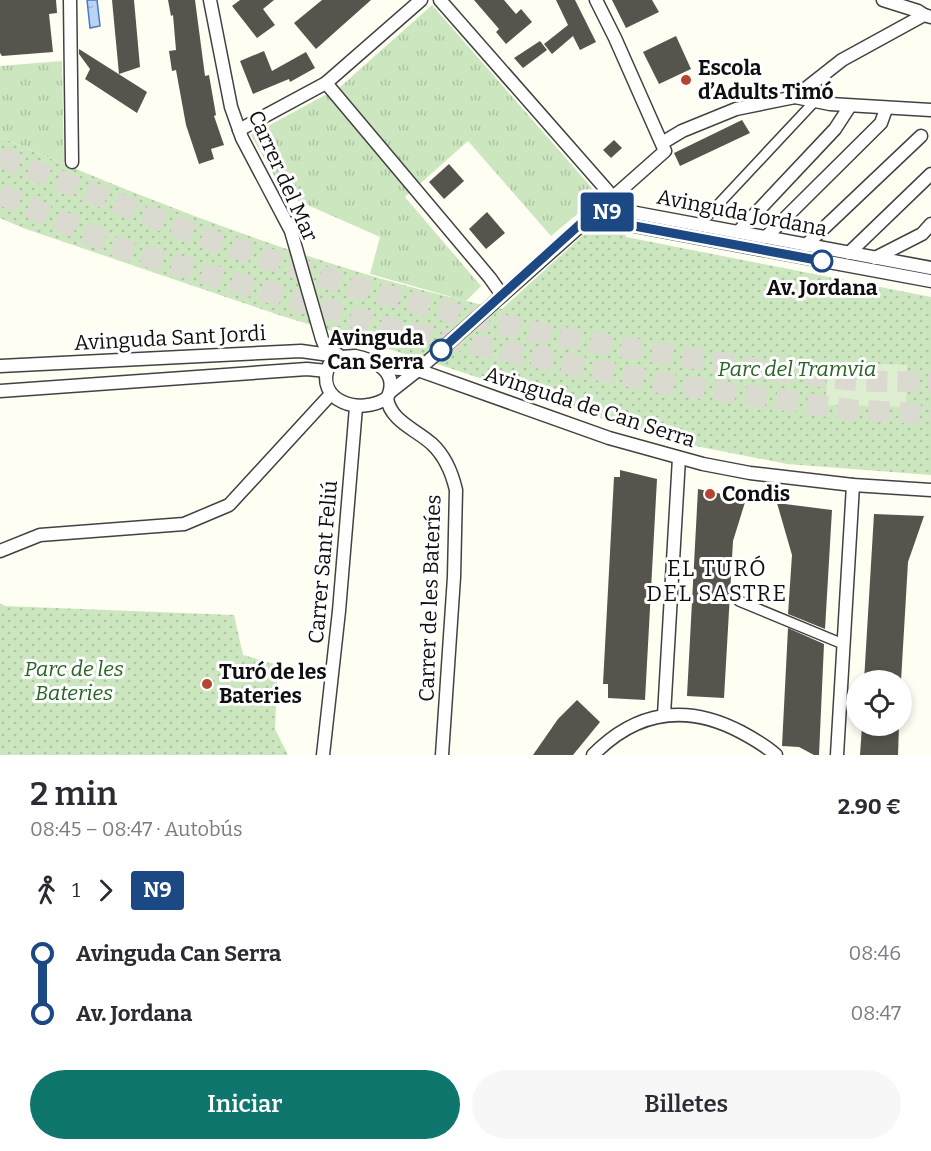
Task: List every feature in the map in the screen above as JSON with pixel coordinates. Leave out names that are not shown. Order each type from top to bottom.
[{"type":"street","points":[[70,0],[72,162]]},
{"type":"street","name":"Carrer del Mar","points":[[210,0],[231,108],[239,130],[291,231],[324,344],[341,357]]},
{"type":"street","points":[[239,130],[326,82],[421,0]]},
{"type":"street","points":[[440,0],[612,196]]},
{"type":"street","points":[[389,395],[391,380],[384,368],[364,358],[341,357],[333,361],[327,371],[331,394],[356,407],[373,406],[389,395],[418,370],[599,207],[665,151],[596,0]]},
{"type":"street","points":[[883,0],[928,16]]},
{"type":"street","points":[[795,97],[842,60],[928,16]]},
{"type":"street","points":[[326,82],[483,269],[502,296]]},
{"type":"street","points":[[662,143],[681,130],[736,109],[795,97],[850,106],[931,110]]},
{"type":"street","points":[[699,225],[815,101]]},
{"type":"street","points":[[738,232],[835,129],[850,106]]},
{"type":"street","points":[[766,237],[881,123],[886,109]]},
{"type":"street","points":[[806,245],[921,136]]},
{"type":"street","points":[[849,253],[931,174]]},
{"type":"street","name":"Avinguda Jordana","points":[[599,207],[617,207],[631,212],[931,268]]},
{"type":"street","name":"Avinguda Jordana","points":[[599,207],[629,225],[931,281]]},
{"type":"street","points":[[875,258],[922,234],[931,224]]},
{"type":"street","name":"Avinguda Sant Jordi","points":[[0,366],[301,351],[341,357]]},
{"type":"street","name":"Avinguda de Can Serra","points":[[384,368],[418,370],[591,432],[679,458],[750,473],[853,485],[931,490]]},
{"type":"street","points":[[0,391],[307,369],[327,371]]},
{"type":"street","points":[[0,551],[40,535],[184,524],[229,505],[331,394]]},
{"type":"street","name":"Carrer de les Bateríes","points":[[389,395],[391,412],[439,452],[453,477],[456,490],[454,577],[442,755]]},
{"type":"street","name":"Carrer Sant Feliú","points":[[323,755],[339,611],[356,407]]},
{"type":"street","points":[[664,715],[679,458]]},
{"type":"street","points":[[837,755],[853,485]]},
{"type":"street","points":[[739,601],[843,644]]},
{"type":"street","points":[[593,755],[616,734],[642,721],[664,715],[713,720],[766,745],[776,755]]},
{"type":"green space","points":[[432,5],[599,196],[551,236],[468,141],[405,197],[481,286],[466,301],[370,274],[380,237],[285,195],[251,135],[340,87]]},
{"type":"green space","points":[[62,61],[64,164],[0,137],[0,66]]},
{"type":"green space","name":"Parc del Tramvia","points":[[0,137],[122,188],[309,257],[437,294],[502,309],[583,235],[597,226],[611,223],[622,225],[626,237],[931,297],[931,475],[787,464],[670,441],[434,363],[279,315],[23,228],[0,218]]},
{"type":"green space","points":[[829,362],[907,365],[906,407],[825,405]]},
{"type":"green space","name":"Parc de les Bateries","points":[[0,603],[5,606],[234,615],[243,655],[278,665],[275,729],[288,755],[0,755]]},
{"type":"water","points":[[87,0],[97,0],[100,26],[90,28]]},
{"type":"building","points":[[0,0],[56,0],[57,13],[49,14],[53,52],[2,56],[0,53]]},
{"type":"building","points":[[112,0],[134,0],[140,67],[119,74]]},
{"type":"building","points":[[168,0],[195,0],[205,76],[209,75],[216,115],[214,116],[224,145],[211,149],[214,159],[199,164],[186,125],[176,70],[172,71],[169,51],[176,50],[173,15],[171,16]]},
{"type":"building","points":[[240,0],[274,0],[263,9],[275,25],[257,38],[232,6]]},
{"type":"building","points":[[322,0],[371,0],[316,49],[294,23]]},
{"type":"building","points":[[474,0],[504,0],[516,14],[521,9],[532,22],[506,44],[496,32],[499,29]]},
{"type":"building","points":[[556,0],[575,0],[596,42],[580,50],[573,36],[552,54],[544,44],[568,25]]},
{"type":"building","points":[[612,0],[652,0],[659,12],[626,28]]},
{"type":"building","points":[[676,36],[691,69],[659,84],[643,52]]},
{"type":"building","points":[[540,41],[547,50],[523,68],[514,58]]},
{"type":"building","points":[[79,49],[147,92],[137,113],[85,79],[90,69],[79,54]]},
{"type":"building","points":[[264,51],[272,71],[306,52],[315,68],[290,82],[289,79],[253,94],[240,61]]},
{"type":"building","points":[[742,120],[750,133],[680,166],[674,153]]},
{"type":"building","points":[[614,140],[622,148],[611,158],[603,150]]},
{"type":"building","points":[[449,164],[464,181],[444,199],[429,182]]},
{"type":"building","points":[[487,212],[505,233],[486,249],[469,229]]},
{"type":"building","points":[[620,470],[657,479],[645,700],[608,698],[608,684],[603,684],[614,477],[620,477]]},
{"type":"building","points":[[698,489],[746,499],[733,541],[724,698],[687,696]]},
{"type":"building","points":[[777,503],[832,510],[825,629],[788,614],[792,555]]},
{"type":"building","points":[[874,514],[924,516],[908,562],[902,670],[865,670]]},
{"type":"building","points":[[788,628],[824,644],[819,755],[814,755],[799,747],[782,746]]},
{"type":"building","points":[[577,700],[600,722],[573,755],[533,755],[558,719]]},
{"type":"building","points":[[861,736],[899,736],[898,755],[860,755]]},
{"type":"tunnel","points":[[0,157],[208,239],[355,287],[476,319],[554,336],[766,370],[857,381],[931,382]]},
{"type":"tunnel","points":[[0,194],[126,250],[386,327],[662,383],[853,410],[931,414]]},
{"type":"bus line","name":"N9","points":[[441,350],[599,207],[629,225],[822,261]]},
{"type":"place","name":"Escola d’Adults Timó","points":[[686,80]]},
{"type":"place","name":"Av. Jordana","points":[[822,261]]},
{"type":"place","name":"Avinguda Can Serra","points":[[441,350]]},
{"type":"place","name":"Condis","points":[[710,494]]},
{"type":"place","name":"Turó de les Bateries","points":[[207,684]]},
{"type":"district","name":"EL TURÓ DEL SASTRE","points":[[717,580]]}]
